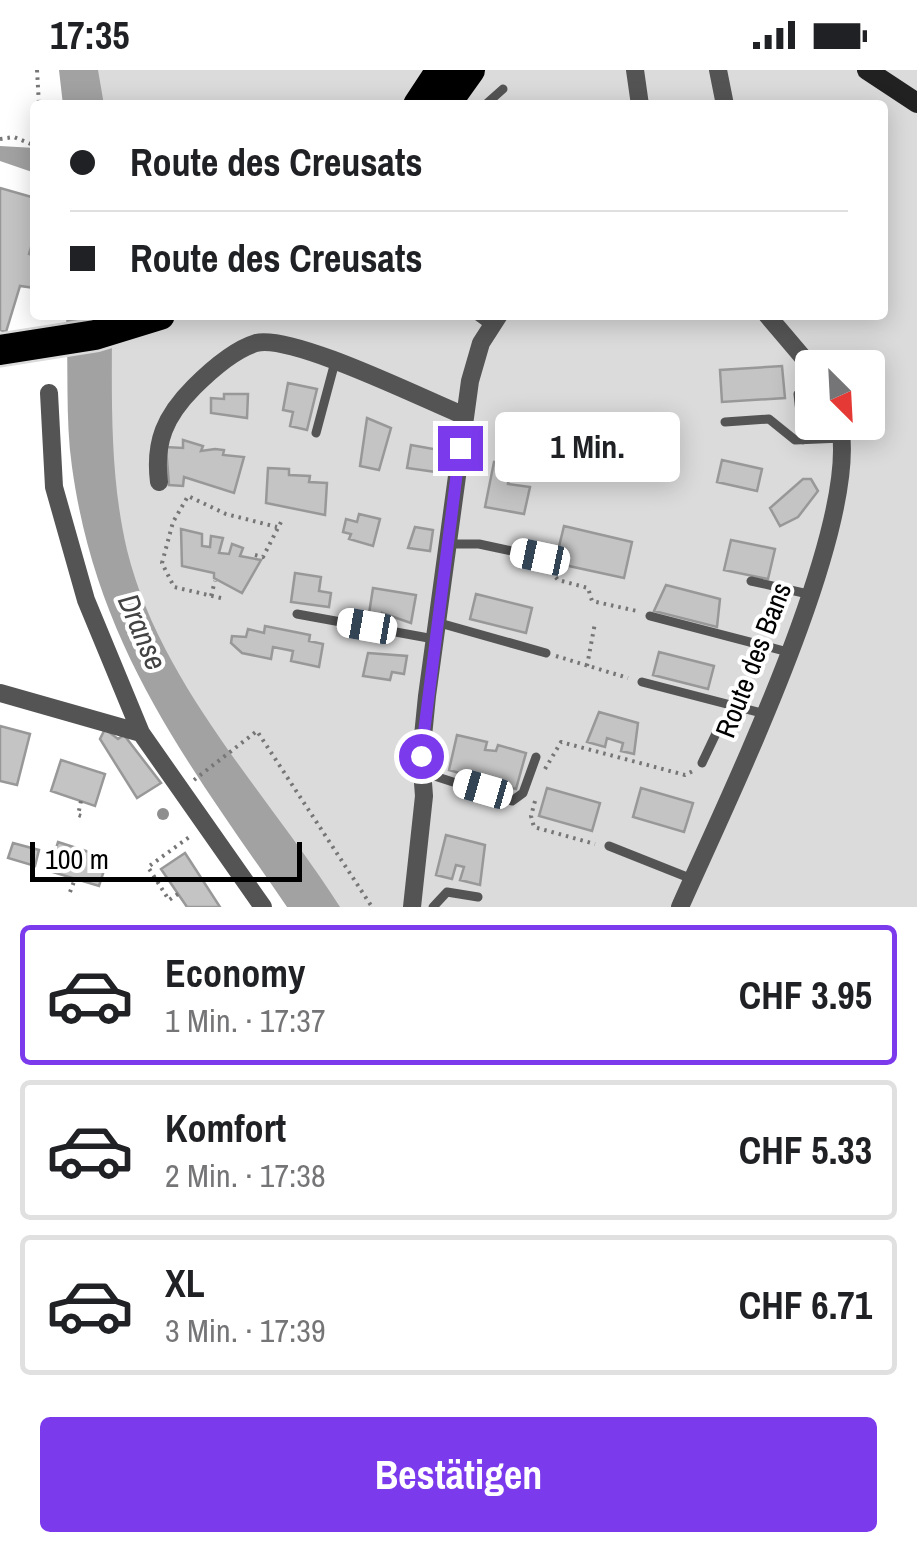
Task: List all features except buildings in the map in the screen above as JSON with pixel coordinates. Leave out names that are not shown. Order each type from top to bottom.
[{"type":"highway","points":[[421,100],[441,70]]},
{"type":"highway","points":[[449,100],[470,70]]},
{"type":"highway","points":[[0,350],[62,342],[145,320]]},
{"type":"main road","points":[[867,70],[917,103]]},
{"type":"street","points":[[635,70],[639,100]]},
{"type":"street","points":[[718,70],[724,100]]},
{"type":"street","points":[[412,907],[446,544],[473,367],[489,320]]},
{"type":"street","points":[[771,320],[797,350]]},
{"type":"street","points":[[159,482],[159,435],[188,392],[228,357],[267,342],[335,362],[465,416]]},
{"type":"street","points":[[48,393],[54,488],[86,600],[141,733],[263,907]]},
{"type":"street","name":"Route des Bans","points":[[680,907],[765,714],[808,594],[838,497],[841,440]]},
{"type":"street","points":[[0,693],[141,733]]},
{"type":"lane","points":[[491,100],[503,89]]},
{"type":"lane","points":[[316,433],[335,362]]},
{"type":"lane","points":[[725,422],[774,420],[787,437],[795,438]]},
{"type":"lane","points":[[446,544],[479,544],[540,557]]},
{"type":"lane","points":[[751,581],[808,594]]},
{"type":"lane","points":[[296,614],[435,631],[546,653]]},
{"type":"lane","points":[[650,616],[788,652]]},
{"type":"lane","points":[[642,682],[765,714]]},
{"type":"lane","points":[[702,764],[721,724]]},
{"type":"lane","points":[[422,772],[512,800],[523,793],[536,758]]},
{"type":"lane","points":[[609,846],[692,879]]},
{"type":"lane","points":[[432,907],[447,892],[478,897]]},
{"type":"path","points":[[38,70],[39,100]]},
{"type":"path","points":[[0,139],[14,138],[30,144]]},
{"type":"path","points":[[221,598],[174,586],[162,563],[174,522],[188,496],[226,514],[277,527]]},
{"type":"path","points":[[255,554],[264,557],[282,520]]},
{"type":"path","points":[[540,557],[554,578],[588,588],[592,601],[650,616]]},
{"type":"path","points":[[210,596],[215,582]]},
{"type":"path","points":[[587,666],[595,623]]},
{"type":"path","points":[[546,653],[642,682]]},
{"type":"path","points":[[195,780],[257,731],[372,907]]},
{"type":"path","points":[[541,782],[561,742],[686,775],[702,764]]},
{"type":"path","points":[[537,795],[530,816],[534,826],[609,846]]},
{"type":"path","points":[[81,801],[78,815],[84,817]]},
{"type":"path","points":[[178,894],[169,900],[148,866],[208,824]]},
{"type":"path","points":[[70,892],[75,879]]},
{"type":"shaded area","points":[[80,70],[917,70],[917,907],[313,907],[137,623],[82,320],[888,320],[888,100],[80,100]]},
{"type":"water","points":[[59,70],[98,70],[103,100],[62,100]]},
{"type":"water","points":[[0,146],[30,148],[30,171],[0,161]]},
{"type":"water","name":"Dranse","points":[[66,320],[112,320],[117,492],[127,550],[143,599],[164,646],[218,736],[340,907],[287,907],[215,803],[152,700],[102,591],[84,532],[69,430]]},
{"type":"route","points":[[421,756],[460,448]]}]
